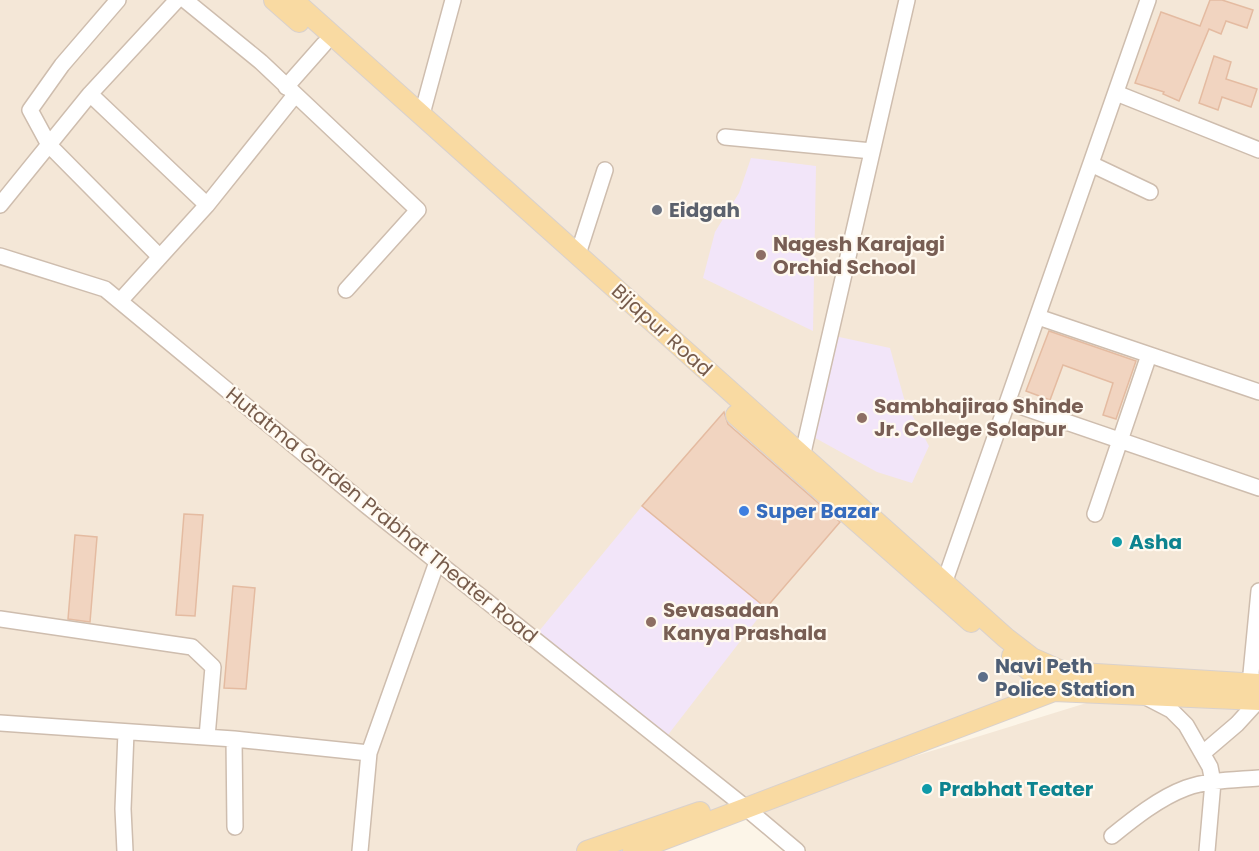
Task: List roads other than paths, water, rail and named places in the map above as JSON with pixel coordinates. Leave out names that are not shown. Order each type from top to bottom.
[{"type":"main road","points":[[274,0],[798,462]]},
{"type":"main road","name":"Bijapur Road","points":[[292,0],[578,254],[798,462],[942,588],[1032,658],[1064,672],[1256,689]]},
{"type":"main road","points":[[942,588],[1048,686],[1139,694],[1256,689]]},
{"type":"main road","points":[[633,851],[741,804],[1048,686],[1064,672]]},
{"type":"main road","points":[[587,851],[741,804]]},
{"type":"street","points":[[118,0],[62,65],[30,110],[49,145],[160,256]]},
{"type":"street","points":[[0,205],[90,94],[177,0]]},
{"type":"street","points":[[185,0],[291,91],[418,210],[346,290]]},
{"type":"street","points":[[422,114],[453,0]]},
{"type":"street","points":[[798,462],[907,0]]},
{"type":"street","points":[[942,588],[1148,0]]},
{"type":"street","points":[[120,301],[207,205],[324,44]]},
{"type":"street","points":[[1116,93],[1259,149]]},
{"type":"street","points":[[90,94],[207,205]]},
{"type":"street","points":[[725,137],[872,151]]},
{"type":"street","points":[[1091,164],[1150,192]]},
{"type":"street","points":[[578,254],[604,170]]},
{"type":"street","name":"Hutatma Garden Prabhat Theater Road","points":[[0,256],[105,289],[437,562],[797,851]]},
{"type":"street","points":[[1038,317],[1259,392]]},
{"type":"street","points":[[1095,514],[1149,355]]},
{"type":"street","points":[[1008,402],[1259,488]]},
{"type":"street","points":[[360,851],[369,753],[437,562]]},
{"type":"street","points":[[1203,753],[1238,724],[1256,689],[1259,591]]},
{"type":"street","points":[[0,619],[192,647],[213,667],[207,737]]},
{"type":"street","points":[[1139,694],[1172,710],[1186,725],[1210,766],[1213,782],[1207,851]]},
{"type":"street","points":[[0,723],[234,739],[369,753]]},
{"type":"street","points":[[125,851],[123,809],[126,732]]},
{"type":"street","points":[[234,739],[235,827]]},
{"type":"street","points":[[1112,836],[1133,819],[1185,788],[1213,782],[1259,778]]},
{"type":"place","name":"Eidgah","points":[[657,210]]},
{"type":"place","name":"Nagesh Karajagi Orchid School","points":[[761,255]]},
{"type":"place","name":"Sambhajirao Shinde Jr. College Solapur","points":[[862,418]]},
{"type":"place","name":"Super Bazar","points":[[744,511]]},
{"type":"place","name":"Asha","points":[[1117,542]]},
{"type":"place","name":"Sevasadan Kanya Prashala","points":[[651,622]]},
{"type":"place","name":"Navi Peth Police Station","points":[[983,677]]},
{"type":"place","name":"Prabhat Teater","points":[[927,789]]}]
